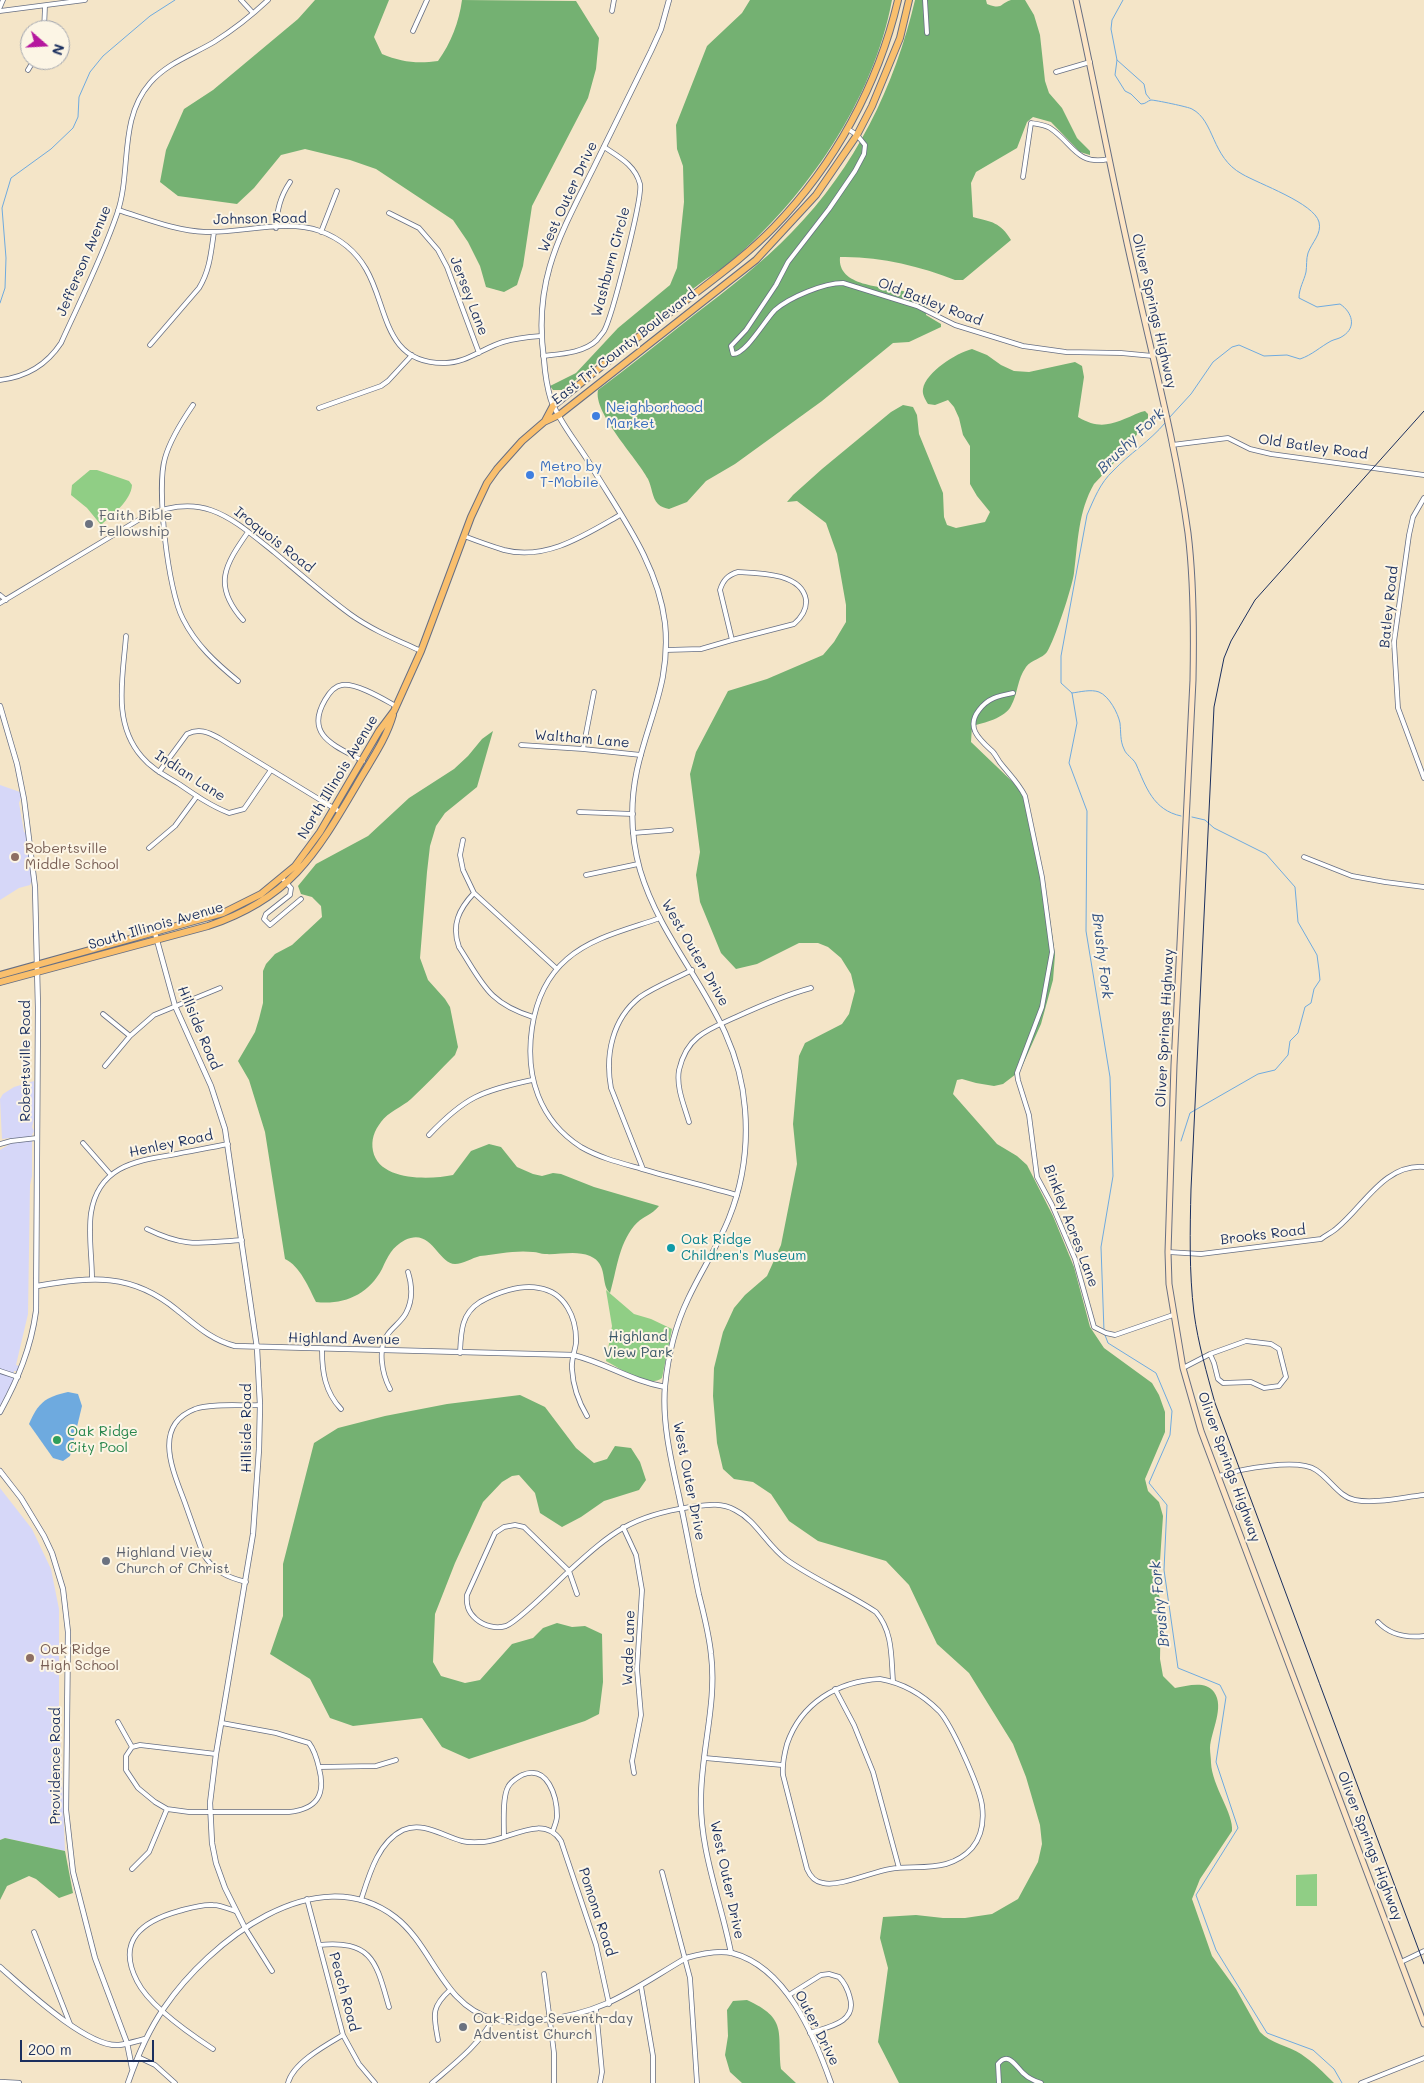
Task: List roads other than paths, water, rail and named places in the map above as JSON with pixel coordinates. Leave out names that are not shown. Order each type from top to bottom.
[{"type":"highway","name":"East Tri County Boulevard","points":[[544,422],[553,406],[714,280],[758,242],[796,203],[826,164],[859,109],[884,48],[898,0]]},
{"type":"highway","name":"East Tri County Boulevard","points":[[544,422],[559,415],[756,260],[816,195],[857,135],[890,66],[900,38],[909,0]]},
{"type":"highway","name":"North Illinois Avenue","points":[[0,975],[156,936],[238,907],[285,880],[337,811],[395,708],[421,651],[479,499],[497,469],[522,441],[544,422]]},
{"type":"highway","name":"South Illinois Avenue","points":[[0,982],[36,973],[156,936]]},
{"type":"main road","name":"Oliver Springs Highway","points":[[1076,0],[1172,445],[1188,533],[1194,630],[1174,1065],[1168,1252],[1168,1284],[1182,1368],[1201,1431],[1424,2024]]},
{"type":"street","points":[[0,7],[4,0]]},
{"type":"street","points":[[0,11],[85,0]]},
{"type":"street","points":[[241,0],[254,13]]},
{"type":"street","name":"Jefferson Avenue","points":[[0,380],[24,375],[38,368],[50,358],[59,346],[118,210],[125,178],[130,124],[140,96],[148,84],[163,70],[220,38],[254,13],[268,0]]},
{"type":"street","points":[[413,31],[427,0]]},
{"type":"street","points":[[612,11],[614,0]]},
{"type":"street","name":"West Outer Drive","points":[[669,0],[661,28],[651,51],[564,226],[550,260],[542,298],[541,336],[548,388],[553,406],[650,566],[658,587],[663,609],[666,650],[660,696],[635,784],[632,814],[638,864],[660,918],[722,1023],[737,1063],[745,1106],[744,1160],[737,1195],[719,1240],[682,1314],[672,1344],[665,1387],[667,1436],[711,1654],[712,1701],[700,1795],[708,1859],[726,1924],[731,1953]]},
{"type":"street","points":[[925,0],[927,33]]},
{"type":"street","points":[[44,6],[44,20]]},
{"type":"street","points":[[1056,72],[1090,62]]},
{"type":"street","points":[[1023,177],[1031,123],[1049,127],[1075,152],[1090,160],[1109,159]]},
{"type":"street","points":[[848,129],[857,135]]},
{"type":"street","name":"Old Batley Road","points":[[857,135],[865,145],[865,150],[855,171],[829,209],[788,262],[776,285],[746,330],[731,346],[733,354],[745,348],[766,320],[788,301],[833,283],[843,282],[917,306],[955,325],[1023,346],[1066,352],[1121,353],[1152,356]]},
{"type":"street","name":"Washburn Circle","points":[[543,356],[580,350],[592,344],[604,330],[614,300],[638,208],[640,191],[635,172],[629,165],[604,147]]},
{"type":"street","points":[[276,228],[280,199],[290,182]]},
{"type":"street","points":[[321,232],[337,191]]},
{"type":"street","name":"Johnson Road","points":[[118,210],[189,230],[214,232],[298,227],[321,232],[341,241],[357,256],[370,277],[391,334],[412,355],[428,362],[443,364],[460,361],[505,341],[541,336]]},
{"type":"street","name":"Jersey Lane","points":[[390,214],[419,228],[444,259],[478,353]]},
{"type":"street","points":[[150,344],[199,288],[205,278],[210,263],[214,232]]},
{"type":"street","points":[[319,408],[381,386],[412,355]]},
{"type":"street","points":[[193,405],[182,420],[164,460],[162,482],[163,508],[170,580],[182,617],[198,643],[211,658],[238,681]]},
{"type":"street","name":"Old Batley Road","points":[[1172,445],[1228,438],[1250,450],[1271,454],[1424,475]]},
{"type":"street","name":"Batley Road","points":[[1424,498],[1413,517],[1409,535],[1394,642],[1398,708],[1424,778]]},
{"type":"street","name":"Iroquois Road","points":[[0,603],[145,516],[163,508],[187,506],[210,510],[224,515],[352,615],[375,629],[421,651]]},
{"type":"street","points":[[464,536],[505,550],[524,553],[563,546],[620,515]]},
{"type":"street","points":[[243,620],[231,605],[225,581],[227,564],[230,557],[248,532]]},
{"type":"street","points":[[666,650],[701,649],[794,624],[801,618],[805,610],[806,597],[803,591],[787,579],[742,572],[729,574],[722,583],[720,590],[732,640]]},
{"type":"street","points":[[0,595],[6,600]]},
{"type":"street","name":"Indian Lane","points":[[126,636],[121,708],[124,722],[142,758],[197,796],[229,813],[239,811],[248,805],[272,770]]},
{"type":"street","points":[[366,762],[332,744],[319,730],[317,721],[325,700],[334,688],[342,685],[357,688],[395,708]]},
{"type":"street","points":[[583,749],[594,692]]},
{"type":"street","name":"Binkley Acres Lane","points":[[1013,693],[986,701],[976,714],[973,722],[975,731],[982,744],[993,752],[1020,786],[1024,796],[1042,877],[1052,952],[1049,978],[1042,1007],[1028,1046],[1018,1066],[1018,1080],[1029,1115],[1035,1170],[1075,1259],[1094,1327],[1110,1334],[1123,1333],[1173,1315]]},
{"type":"street","name":"Robertsville Road","points":[[0,706],[17,764],[29,829],[35,887],[38,1008],[36,1311],[32,1336],[18,1377],[0,1412]]},
{"type":"street","points":[[160,772],[186,736],[198,730],[219,738],[337,811]]},
{"type":"street","name":"Waltham Lane","points":[[520,745],[642,755]]},
{"type":"street","points":[[149,848],[175,826],[197,796]]},
{"type":"street","points":[[579,812],[632,814]]},
{"type":"street","points":[[633,833],[671,830]]},
{"type":"street","points":[[462,840],[460,855],[463,870],[474,893],[557,968]]},
{"type":"street","points":[[1304,857],[1352,876],[1424,887]]},
{"type":"street","points":[[586,875],[638,864]]},
{"type":"street","points":[[285,880],[291,888],[290,896],[266,914],[264,919],[266,923],[270,925],[301,899]]},
{"type":"street","points":[[474,893],[459,912],[456,921],[456,940],[459,947],[485,987],[499,1002],[511,1009],[534,1017]]},
{"type":"street","points":[[660,918],[591,943],[572,955],[557,968],[542,992],[534,1017],[529,1049],[532,1080],[550,1116],[580,1146],[597,1155],[737,1195]]},
{"type":"street","name":"Hillside Road","points":[[156,936],[175,1006],[211,1086],[228,1144],[257,1348],[260,1406],[258,1484],[246,1582],[216,1754],[210,1812],[212,1843],[216,1863],[235,1910],[245,1928]]},
{"type":"street","points":[[643,1169],[608,1074],[610,1046],[618,1024],[634,1002],[655,988],[692,970]]},
{"type":"street","points":[[105,1066],[130,1036],[154,1015],[220,988]]},
{"type":"street","points":[[689,1122],[681,1095],[679,1072],[688,1048],[697,1038],[722,1023],[766,1004],[811,988]]},
{"type":"street","points":[[102,1014],[130,1036]]},
{"type":"street","points":[[429,1134],[458,1107],[473,1097],[496,1087],[532,1080]]},
{"type":"street","points":[[0,1144],[37,1138]]},
{"type":"street","points":[[83,1143],[111,1176]]},
{"type":"street","name":"Henley Road","points":[[92,1278],[91,1214],[98,1192],[111,1176],[120,1168],[135,1161],[228,1144]]},
{"type":"street","name":"Brooks Road","points":[[1168,1252],[1200,1254],[1321,1238],[1337,1228],[1387,1177],[1408,1168],[1424,1167]]},
{"type":"street","points":[[147,1228],[168,1239],[182,1243],[196,1244],[242,1240]]},
{"type":"street","points":[[390,1389],[384,1379],[382,1368],[384,1341],[406,1314],[411,1294],[408,1272]]},
{"type":"street","name":"Highland Avenue","points":[[36,1286],[92,1278],[120,1281],[143,1288],[165,1300],[212,1338],[235,1346],[322,1350],[573,1355],[603,1364],[644,1383],[665,1387]]},
{"type":"street","points":[[460,1353],[464,1318],[474,1306],[499,1293],[534,1287],[556,1294],[569,1310],[575,1327],[576,1341],[571,1367],[575,1393],[586,1416]]},
{"type":"street","points":[[1182,1368],[1210,1354],[1246,1341],[1271,1344],[1280,1348],[1286,1377],[1279,1386],[1264,1388],[1251,1382],[1224,1383],[1218,1379],[1210,1354]]},
{"type":"street","points":[[322,1350],[322,1367],[326,1384],[330,1394],[341,1409]]},
{"type":"street","points":[[0,1371],[18,1377]]},
{"type":"street","points":[[246,1582],[222,1574],[210,1566],[203,1554],[170,1460],[169,1443],[171,1433],[178,1422],[185,1414],[195,1409],[212,1406],[260,1406]]},
{"type":"street","points":[[1219,1476],[1240,1471],[1297,1464],[1318,1471],[1344,1496],[1354,1500],[1366,1501],[1424,1495]]},
{"type":"street","name":"Providence Road","points":[[0,1471],[44,1536],[63,1589],[68,1632],[66,1810],[68,1840],[73,1872],[95,1958],[127,2043],[132,2070]]},
{"type":"street","points":[[577,1594],[568,1572],[524,1527],[509,1526],[495,1533],[489,1542],[470,1586],[466,1603],[471,1615],[480,1622],[492,1626],[506,1626],[568,1572],[603,1541],[623,1527],[652,1515],[682,1508],[713,1504],[735,1509],[751,1521],[770,1545],[787,1560],[876,1612],[884,1621],[889,1635],[893,1681]]},
{"type":"street","name":"Wade Lane","points":[[623,1527],[636,1555],[642,1590],[637,1670],[641,1715],[632,1761],[634,1773]]},
{"type":"street","points":[[1378,1622],[1395,1634],[1410,1637],[1424,1636]]},
{"type":"street","points":[[868,1680],[893,1681],[920,1695],[942,1715],[958,1744],[978,1791],[981,1803],[983,1819],[979,1837],[972,1848],[962,1857],[939,1866],[899,1868],[834,1883],[825,1884],[812,1878],[807,1869],[793,1819],[782,1765],[789,1739],[801,1716],[819,1698],[835,1689],[868,1680]]},
{"type":"street","points":[[835,1689],[854,1725],[873,1772],[899,1868]]},
{"type":"street","points":[[118,1722],[132,1747]]},
{"type":"street","points":[[132,1747],[126,1756],[125,1765],[131,1780],[155,1802],[168,1809],[210,1812],[300,1810],[316,1801],[321,1791],[322,1782],[319,1767],[314,1750],[303,1740],[222,1723]]},
{"type":"street","points":[[132,1747],[154,1746],[216,1754]]},
{"type":"street","points":[[705,1758],[782,1765]]},
{"type":"street","points":[[319,1767],[376,1766],[396,1760]]},
{"type":"street","points":[[361,1900],[380,1852],[402,1830],[415,1826],[469,1842],[487,1842],[535,1828],[553,1831],[557,1818],[554,1798],[546,1780],[541,1774],[533,1772],[512,1781],[506,1789],[504,1837]]},
{"type":"street","points":[[132,1869],[149,1852],[168,1809]]},
{"type":"street","name":"Pomona Road","points":[[553,1831],[561,1841],[594,1938],[603,1970],[609,2004]]},
{"type":"street","points":[[662,1872],[686,1958],[691,1984],[697,2083]]},
{"type":"street","points":[[128,2083],[145,2039],[162,2010],[196,1968],[245,1928],[307,1899],[336,1896],[361,1900],[384,1910],[403,1925],[450,1990],[464,2004],[493,2019],[516,2022],[550,2019],[596,2009],[641,1986],[686,1958],[713,1952],[731,1953]]},
{"type":"street","name":"Peach Road","points":[[307,1899],[343,2035],[359,2064],[375,2083]]},
{"type":"street","points":[[213,2049],[162,2010],[141,1988],[131,1965],[130,1950],[134,1938],[147,1922],[158,1916],[202,1905],[221,1906],[235,1910]]},
{"type":"street","points":[[245,1928],[272,1971]]},
{"type":"street","points":[[34,1932],[70,2024]]},
{"type":"street","points":[[319,1945],[349,1945],[368,1956],[378,1968],[390,2007]]},
{"type":"street","points":[[1401,1962],[1424,1951]]},
{"type":"street","name":"Outer Drive","points":[[731,1953],[750,1960],[765,1969],[788,1994],[810,2033],[831,2083]]},
{"type":"street","points":[[0,1967],[37,2000],[70,2024],[106,2043],[118,2045],[145,2039]]},
{"type":"street","points":[[544,1974],[555,2060],[554,2083]]},
{"type":"street","points":[[788,1994],[821,1975],[829,1974],[841,1978],[851,2002],[848,2015],[837,2024],[810,2033]]},
{"type":"street","points":[[641,1986],[653,2056],[653,2083]]},
{"type":"street","points":[[438,2040],[434,2014],[439,2000],[450,1990]]},
{"type":"street","points":[[596,2009],[602,2062],[600,2083]]},
{"type":"street","points":[[432,2083],[476,2043],[493,2019]]},
{"type":"street","points":[[288,2083],[295,2070],[312,2055],[343,2035]]},
{"type":"street","points":[[138,2057],[155,2065],[175,2083]]},
{"type":"street","points":[[999,2083],[998,2064],[1001,2060],[1007,2058],[1024,2073],[1041,2083]]},
{"type":"street","points":[[1362,2083],[1424,2058]]},
{"type":"street","points":[[0,2082],[18,2083]]},
{"type":"water","name":"Oak Ridge City Pool","points":[[68,1392],[78,1394],[82,1406],[70,1456],[63,1461],[53,1458],[29,1424],[43,1402],[53,1396]]},
{"type":"waterway","points":[[0,303],[5,288],[6,258],[2,208],[11,178],[51,149],[73,128],[78,117],[79,97],[90,72],[103,56],[150,16],[175,0]]},
{"type":"waterway","name":"Brushy Fork","points":[[1123,0],[1112,20],[1111,29],[1117,60],[1115,75],[1125,91],[1141,104],[1151,100],[1192,109],[1205,122],[1224,158],[1232,167],[1242,174],[1297,201],[1315,215],[1320,226],[1308,253],[1306,272],[1299,298],[1317,307],[1340,304],[1350,315],[1351,320],[1350,328],[1343,336],[1300,359],[1287,355],[1264,356],[1239,345],[1232,347],[1213,362],[1191,394],[1169,418]]},
{"type":"waterway","points":[[1117,60],[1144,84],[1146,94],[1150,99]]},
{"type":"waterway","name":"Brushy Fork","points":[[1104,1331],[1101,1247],[1113,1176],[1110,1077],[1086,931],[1087,811],[1069,763],[1077,723],[1072,693],[1061,683],[1061,656],[1087,515],[1092,503],[1108,476],[1165,423]]},
{"type":"waterway","points":[[1072,693],[1096,691],[1106,697],[1119,719],[1125,751],[1136,764],[1147,789],[1164,809],[1181,816]]},
{"type":"waterway","points":[[1181,1141],[1190,1113],[1258,1074],[1275,1070],[1288,1055],[1290,1041],[1298,1033],[1305,1007],[1311,1003],[1314,989],[1320,980],[1317,955],[1298,922],[1295,887],[1266,854],[1214,828],[1205,820],[1192,817]]},
{"type":"waterway","name":"Brushy Fork","points":[[1105,1335],[1108,1343],[1156,1373],[1172,1411],[1170,1435],[1149,1483],[1167,1505],[1164,1570],[1178,1668],[1220,1685],[1226,1697],[1216,1762],[1238,1828],[1196,1895],[1216,1950],[1267,2033],[1313,2050],[1334,2069],[1342,2083]]},
{"type":"railway","points":[[1424,411],[1255,600],[1231,641],[1224,658],[1214,707],[1190,1235],[1194,1313],[1200,1347],[1215,1403],[1424,1964]]},
{"type":"place","name":"Neighborhood Market","points":[[596,416]]},
{"type":"place","name":"Metro by T-Mobile","points":[[530,475]]},
{"type":"place","name":"Faith Bible Fellowship","points":[[89,524]]},
{"type":"place","name":"Robertsville Middle School","points":[[15,857]]},
{"type":"place","name":"Oak Ridge Children's Museum","points":[[671,1248]]},
{"type":"place","name":"Oak Ridge City Pool","points":[[57,1440]]},
{"type":"place","name":"Highland View Church of Christ","points":[[106,1561]]},
{"type":"place","name":"Oak Ridge High School","points":[[30,1658]]},
{"type":"place","name":"Oak Ridge Seventh-day Adventist Church","points":[[463,2027]]},
{"type":"park label","name":"Highland View Park","points":[[638,1345]]}]
